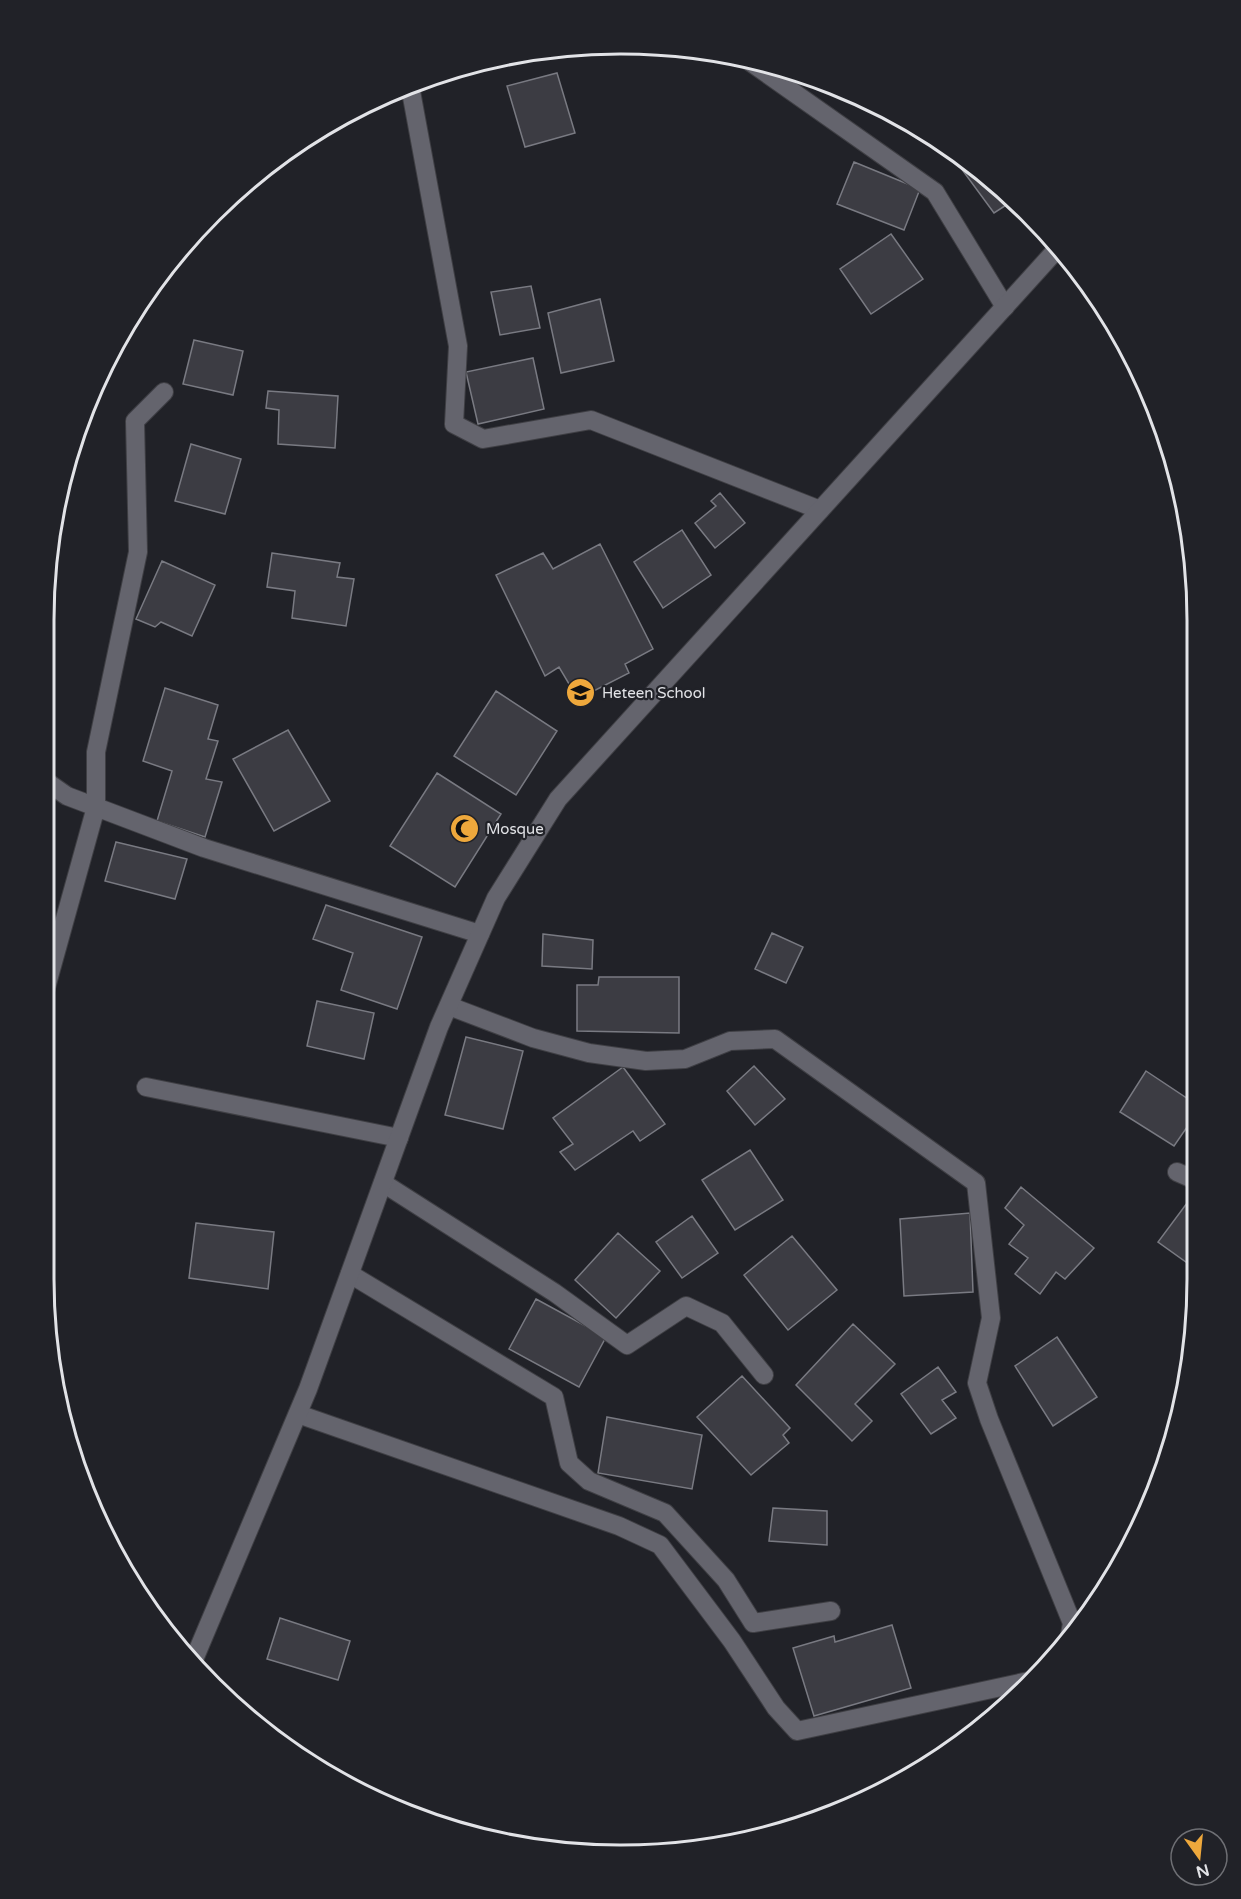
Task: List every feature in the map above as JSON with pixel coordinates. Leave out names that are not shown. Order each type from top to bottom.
[{"type":"street","points":[[764,72],[935,192],[1005,307]]},
{"type":"street","points":[[412,94],[458,346],[454,424],[483,439],[591,420],[820,510]]},
{"type":"street","points":[[196,1654],[309,1389],[449,1006],[496,898],[558,799],[1052,254]]},
{"type":"street","points":[[54,959],[96,807],[96,752],[138,552],[135,421],[164,392]]},
{"type":"street","points":[[54,787],[67,796],[204,848],[480,934]]},
{"type":"street","points":[[449,1006],[533,1038],[589,1053],[646,1061],[685,1059],[730,1041],[775,1039],[976,1183],[992,1318],[978,1383],[989,1419],[1071,1621]]},
{"type":"street","points":[[147,1087],[399,1138]]},
{"type":"street","points":[[383,1183],[555,1293],[627,1345],[686,1306],[722,1323],[764,1375]]},
{"type":"street","points":[[350,1274],[554,1397],[569,1463],[589,1481],[665,1513],[726,1580],[753,1623],[831,1611]]},
{"type":"street","points":[[297,1414],[620,1526],[660,1545],[732,1641],[776,1708],[797,1731],[1014,1685]]},
{"type":"building","points":[[557,73],[575,133],[525,147],[507,86]]},
{"type":"building","points":[[854,162],[920,189],[904,230],[837,204]]},
{"type":"building","points":[[961,168],[1005,206],[994,213]]},
{"type":"building","points":[[891,234],[923,279],[871,314],[840,269]]},
{"type":"building","points":[[531,286],[540,328],[500,335],[491,292]]},
{"type":"building","points":[[600,299],[614,361],[561,373],[548,313]]},
{"type":"building","points":[[194,340],[243,351],[233,395],[183,384]]},
{"type":"building","points":[[533,358],[544,409],[478,424],[466,372]]},
{"type":"building","points":[[268,391],[338,396],[335,448],[278,444],[279,410],[266,408]]},
{"type":"building","points":[[191,444],[241,459],[225,514],[175,501]]},
{"type":"building","points":[[720,493],[745,523],[715,548],[695,523],[716,506],[711,501]]},
{"type":"building","points":[[682,530],[711,575],[663,608],[634,562]]},
{"type":"building","points":[[600,544],[653,649],[625,664],[629,673],[578,699],[559,667],[545,676],[496,575],[543,553],[553,569]]},
{"type":"building","points":[[272,553],[340,563],[337,577],[354,579],[346,626],[292,618],[295,591],[267,587]]},
{"type":"building","points":[[162,561],[215,585],[192,636],[161,622],[155,627],[136,619]]},
{"type":"building","points":[[165,688],[218,705],[208,739],[218,741],[206,779],[222,782],[205,837],[157,821],[172,771],[143,761]]},
{"type":"building","points":[[496,691],[557,731],[516,795],[454,756]]},
{"type":"building","points":[[288,730],[330,801],[274,831],[233,759]]},
{"type":"building","points":[[437,773],[501,814],[455,887],[390,846]]},
{"type":"building","points":[[116,842],[187,859],[175,899],[105,881]]},
{"type":"building","points":[[326,905],[422,937],[397,1009],[341,990],[353,953],[313,939]]},
{"type":"building","points":[[772,933],[803,947],[786,983],[755,969]]},
{"type":"building","points":[[543,934],[593,940],[592,969],[542,966]]},
{"type":"building","points":[[599,977],[679,977],[679,1033],[577,1031],[577,985],[598,985]]},
{"type":"building","points":[[317,1001],[374,1013],[364,1059],[307,1046]]},
{"type":"building","points":[[466,1037],[523,1051],[503,1129],[445,1115]]},
{"type":"building","points":[[754,1066],[785,1099],[755,1125],[727,1091]]},
{"type":"building","points":[[623,1067],[665,1124],[640,1141],[633,1131],[575,1170],[560,1152],[573,1144],[553,1118]]},
{"type":"building","points":[[1146,1071],[1187,1098],[1187,1127],[1174,1146],[1120,1112]]},
{"type":"building","points":[[750,1150],[783,1200],[735,1230],[702,1180]]},
{"type":"building","points":[[1021,1187],[1094,1248],[1065,1279],[1056,1272],[1040,1294],[1015,1274],[1028,1258],[1009,1244],[1024,1225],[1005,1208]]},
{"type":"building","points":[[1187,1203],[1187,1263],[1158,1242]]},
{"type":"building","points":[[970,1213],[973,1292],[904,1296],[900,1219]]},
{"type":"building","points":[[692,1216],[718,1253],[682,1278],[656,1242]]},
{"type":"building","points":[[196,1223],[274,1232],[268,1289],[189,1278]]},
{"type":"building","points":[[618,1233],[660,1271],[616,1318],[575,1280]]},
{"type":"building","points":[[792,1236],[837,1290],[788,1330],[744,1275]]},
{"type":"building","points":[[536,1299],[606,1337],[579,1387],[509,1349]]},
{"type":"building","points":[[853,1324],[895,1364],[855,1404],[872,1421],[852,1441],[796,1385]]},
{"type":"building","points":[[1057,1337],[1097,1397],[1053,1426],[1015,1366]]},
{"type":"building","points":[[938,1367],[956,1392],[942,1400],[956,1418],[931,1434],[901,1394]]},
{"type":"building","points":[[742,1376],[790,1428],[783,1435],[789,1443],[751,1475],[697,1417]]},
{"type":"building","points":[[607,1417],[702,1435],[692,1489],[598,1473]]},
{"type":"building","points":[[773,1508],[827,1511],[827,1545],[769,1541]]},
{"type":"building","points":[[280,1618],[350,1641],[338,1680],[267,1659]]},
{"type":"building","points":[[892,1625],[911,1688],[814,1716],[793,1648],[834,1636],[835,1642]]},
{"type":"place","name":"Heteen School","points":[[581,693]]},
{"type":"place","name":"Mosque","points":[[465,829]]}]
